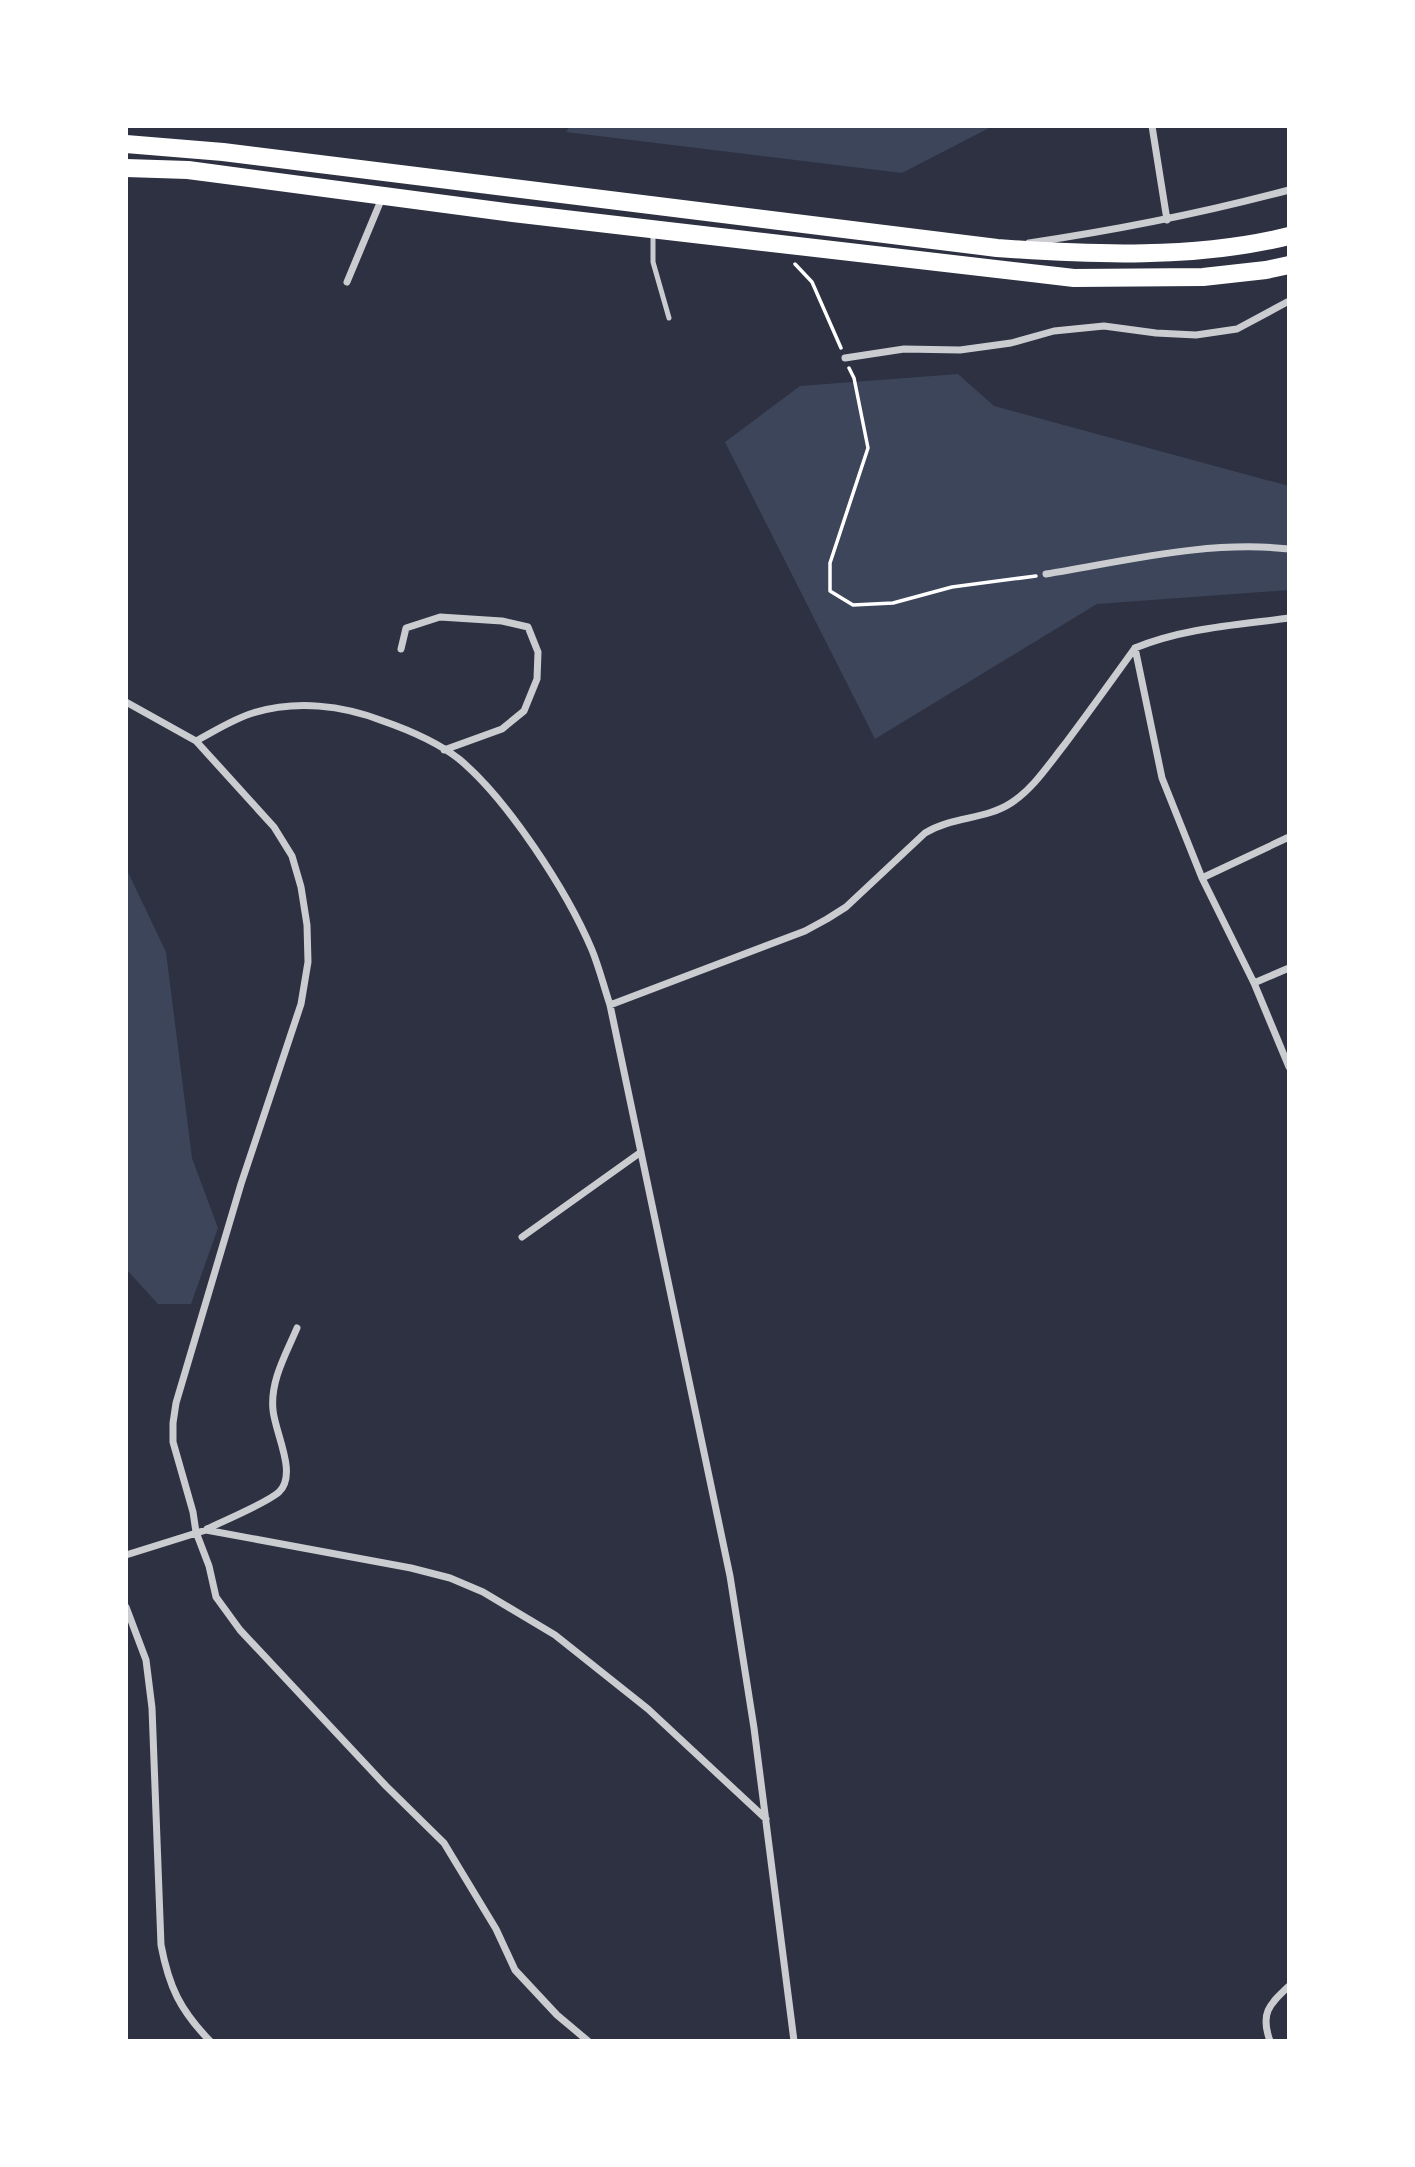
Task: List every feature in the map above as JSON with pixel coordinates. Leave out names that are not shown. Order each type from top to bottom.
[{"type":"highway","points":[[126,144],[223,152],[997,248],[1084,255],[1258,244],[1289,236]]},
{"type":"highway","points":[[126,168],[188,170],[653,229],[1074,278],[1203,277],[1289,265]]},
{"type":"street","points":[[1152,126],[1167,220]]},
{"type":"street","points":[[997,248],[1167,220],[1289,190]]},
{"type":"street","points":[[347,282],[383,195]]},
{"type":"street","points":[[845,358],[904,349],[960,350],[1011,343],[1054,331],[1104,326],[1196,335],[1237,329],[1289,301]]},
{"type":"street","points":[[1046,574],[1196,550],[1267,546],[1289,548]]},
{"type":"street","points":[[401,649],[406,628],[440,617],[502,621],[528,627],[538,652],[537,679],[524,711],[502,729],[444,750]]},
{"type":"street","points":[[610,1005],[806,931],[846,907],[925,833],[939,825],[986,814],[1010,804],[1048,767],[1135,648],[1184,632],[1289,618]]},
{"type":"street","points":[[1135,648],[1162,778],[1202,877],[1254,983],[1289,1067]]},
{"type":"street","points":[[126,702],[196,741],[274,827],[292,856],[301,887],[307,925],[308,962],[301,1004],[241,1184],[176,1402],[173,1423],[173,1442],[216,1597],[240,1630],[386,1786],[444,1843],[496,1929],[515,1970],[557,2015],[588,2041]]},
{"type":"street","points":[[196,741],[236,719],[256,712],[306,706],[332,707],[365,714],[404,728],[457,758],[482,781],[506,810],[562,892],[593,952],[610,1005],[730,1576],[746,1667],[794,2041]]},
{"type":"street","points":[[1202,877],[1289,837]]},
{"type":"street","points":[[1254,983],[1289,968]]},
{"type":"street","points":[[522,1237],[641,1152]]},
{"type":"street","points":[[126,1555],[206,1530],[278,1493],[286,1482],[287,1469],[273,1408],[274,1388],[297,1328]]},
{"type":"street","points":[[206,1530],[411,1568],[450,1578],[483,1592],[555,1635],[648,1709],[766,1819]]},
{"type":"street","points":[[126,1607],[146,1660],[152,1708],[163,1959],[176,2000],[193,2024],[210,2041]]},
{"type":"street","points":[[1270,2041],[1265,2021],[1266,2012],[1272,2002],[1289,1986]]},
{"type":"lane","points":[[653,229],[653,262],[669,318]]},
{"type":"path","points":[[789,258],[812,282],[854,378],[869,448],[830,563],[830,591],[853,605],[893,603],[952,587],[1046,574]]},
{"type":"shaded area","points":[[570,126],[993,126],[902,173],[566,132]]},
{"type":"shaded area","points":[[958,374],[994,406],[1289,486],[1289,590],[1097,604],[875,739],[725,442],[800,386]]},
{"type":"shaded area","points":[[126,868],[166,952],[192,1158],[218,1228],[191,1304],[158,1304],[126,1269]]}]
